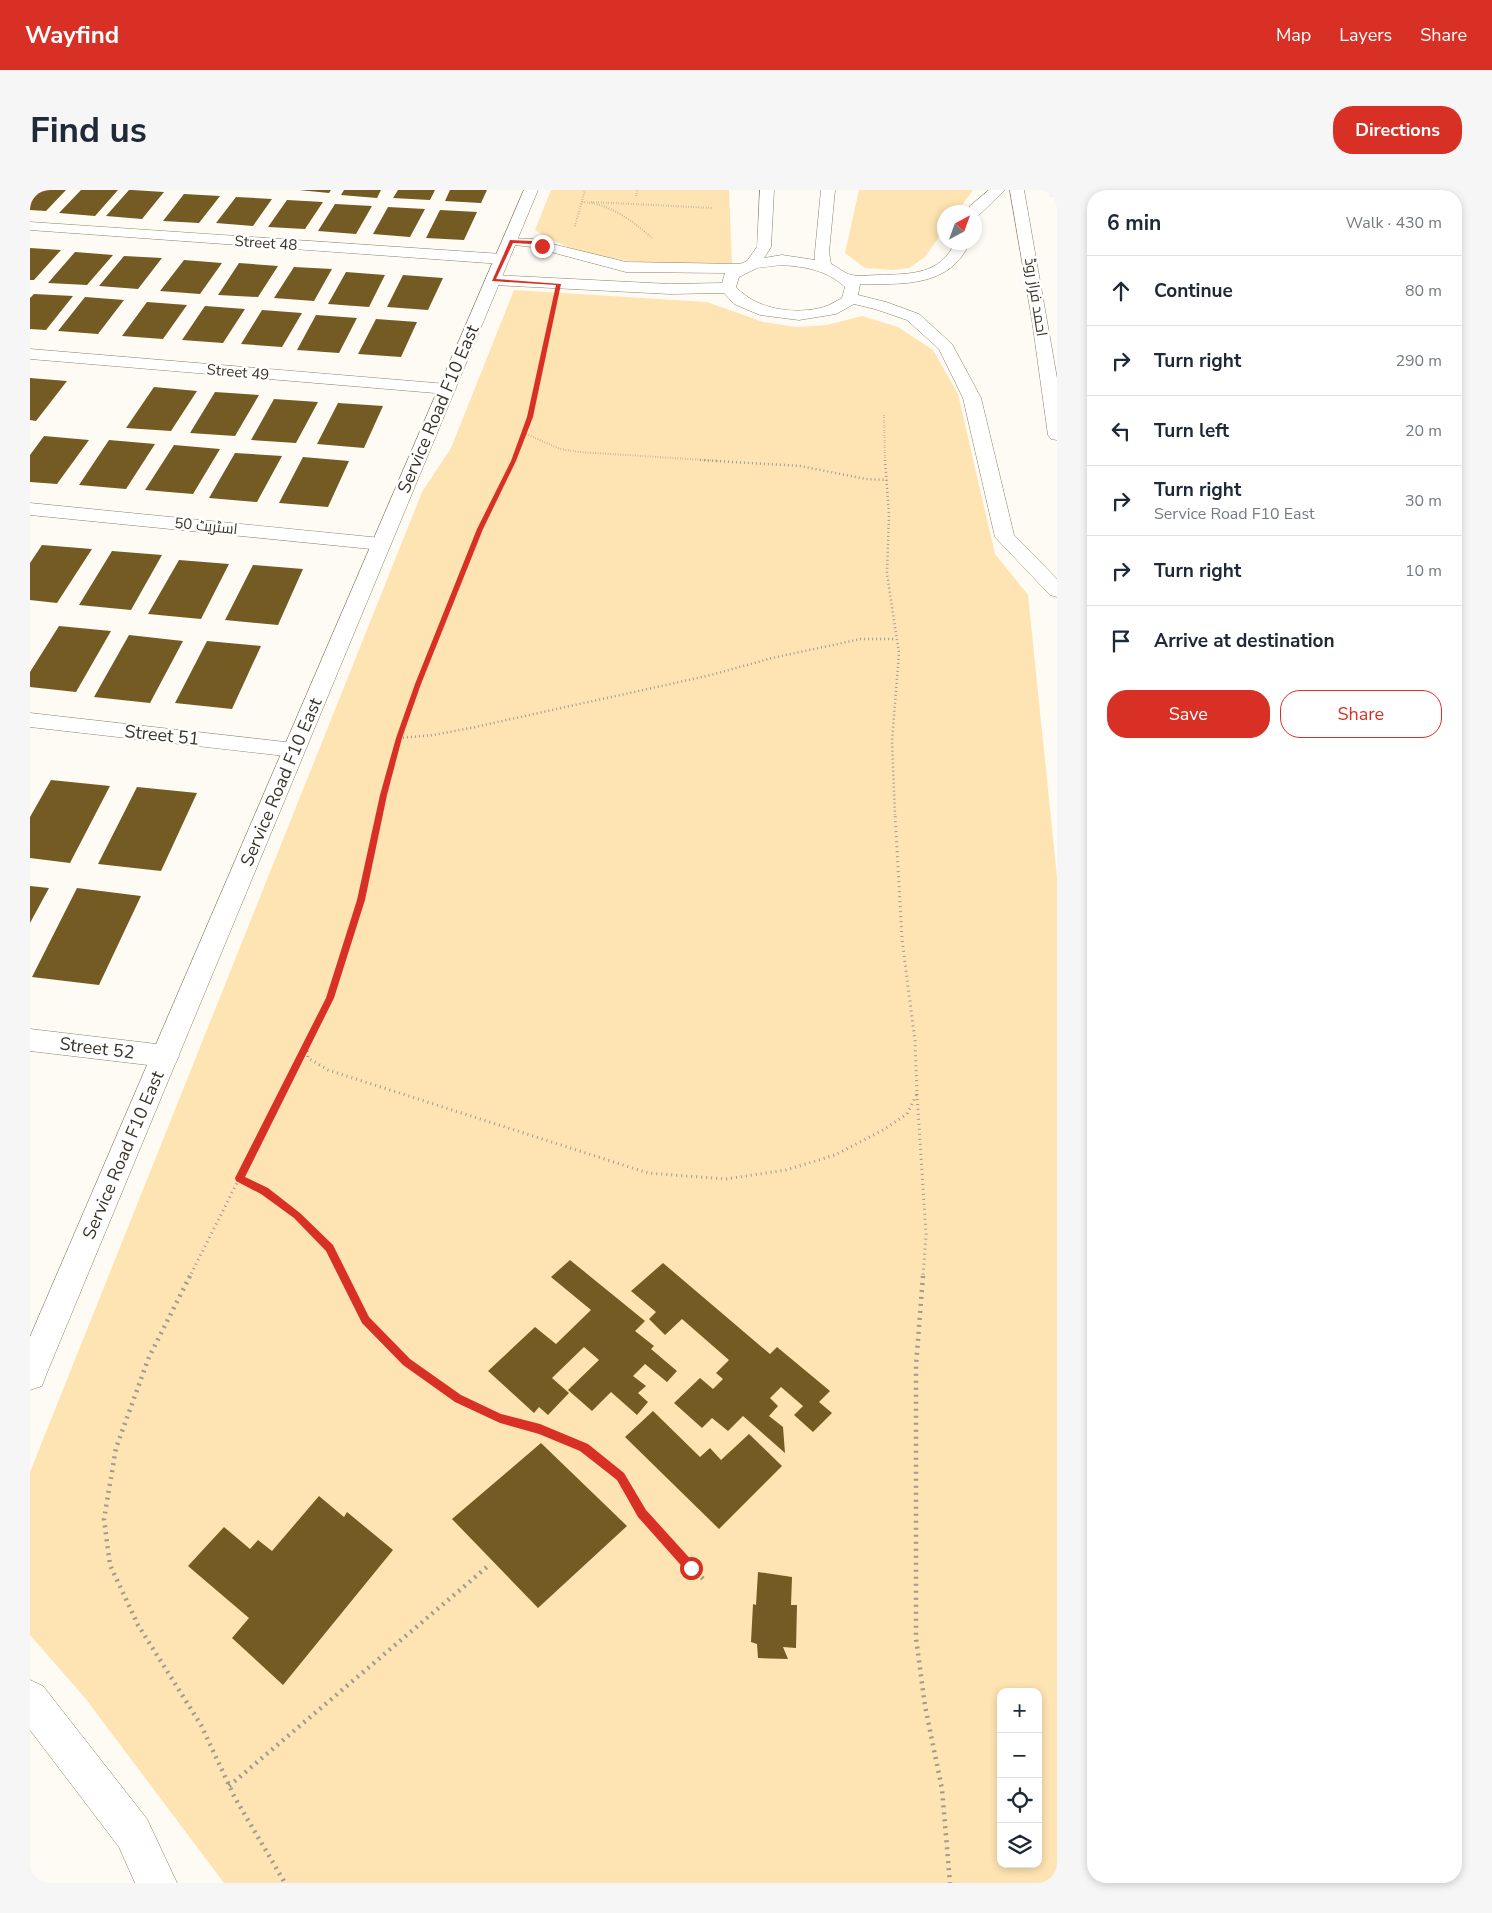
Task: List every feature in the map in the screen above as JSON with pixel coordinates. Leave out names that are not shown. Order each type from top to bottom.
[{"type":"street","name":"Service Road F10 East","points":[[30,1375],[531,190]]},
{"type":"street","points":[[728,288],[732,274],[748,266],[764,247],[767,190]]},
{"type":"street","points":[[824,267],[822,252],[828,190]]},
{"type":"street","points":[[980,205],[998,190]]},
{"type":"street","name":"احمد فراز روڈ","points":[[1017,190],[1047,317],[1057,435]]},
{"type":"street","name":"Street 48","points":[[30,226],[502,260]]},
{"type":"street","points":[[502,260],[532,242],[568,254],[626,267],[748,266],[782,260],[814,263],[839,273],[853,286],[849,300],[830,311],[799,315],[766,312],[740,302],[728,288]]},
{"type":"street","points":[[846,280],[925,276],[950,264],[958,250]]},
{"type":"street","points":[[502,260],[559,284],[670,289],[728,288]]},
{"type":"street","points":[[850,298],[880,305],[913,317],[946,347],[972,398],[1006,537],[1057,591]]},
{"type":"street","name":"Street 49","points":[[30,354],[446,390]]},
{"type":"street","name":"اسٹریٹ 50","points":[[30,509],[382,544]]},
{"type":"street","name":"Street 51","points":[[30,720],[294,750]]},
{"type":"street","name":"Street 52","points":[[30,1040],[165,1056]]},
{"type":"street","points":[[30,1700],[133,1833],[156,1883]]},
{"type":"path","points":[[568,254],[585,190]]},
{"type":"path","points":[[636,196],[637,190]]},
{"type":"path","points":[[582,202],[713,208]]},
{"type":"path","points":[[591,202],[623,214],[653,239]]},
{"type":"path","points":[[285,1883],[229,1786],[201,1725],[138,1625],[110,1565],[104,1520],[116,1448],[149,1357],[330,998],[361,900],[384,795],[399,738],[418,684],[480,529],[513,461],[530,417],[559,284]]},
{"type":"path","points":[[884,415],[883,438],[889,514],[887,574],[899,653],[892,742],[895,825],[902,939],[915,1041],[926,1234],[916,1365],[916,1638],[925,1706],[942,1789],[950,1883]]},
{"type":"path","points":[[524,433],[560,449],[579,452],[800,466],[866,479],[887,480]]},
{"type":"path","points":[[399,738],[434,735],[475,727],[710,675],[772,658],[861,639],[896,639]]},
{"type":"path","points":[[306,1045],[308,1058],[328,1070],[648,1174],[726,1179],[794,1167],[835,1155],[883,1130],[908,1114],[917,1094]]},
{"type":"path","points":[[240,1178],[264,1191],[297,1216],[330,1248],[365,1320],[407,1362],[458,1398],[500,1418],[540,1429],[584,1447],[620,1477],[642,1514],[705,1581]]},
{"type":"path","points":[[229,1786],[487,1567]]},
{"type":"shaded area","points":[[551,190],[729,190],[732,263],[682,264],[630,261],[581,251],[557,242],[535,230]]},
{"type":"shaded area","points":[[859,190],[973,190],[962,205],[937,205],[937,240],[925,257],[909,268],[893,270],[865,268],[845,253]]},
{"type":"shaded area","points":[[514,290],[707,302],[763,322],[796,327],[827,325],[862,316],[898,327],[933,350],[958,394],[995,554],[1028,595],[1057,877],[1057,1883],[224,1883],[85,1698],[30,1635],[30,1472],[422,492],[451,448]]},
{"type":"building","points":[[30,190],[66,190],[46,211],[30,210]]},
{"type":"building","points":[[81,190],[118,190],[95,216],[59,213]]},
{"type":"building","points":[[129,190],[164,192],[142,219],[106,216]]},
{"type":"building","points":[[299,190],[331,190],[329,193]]},
{"type":"building","points":[[344,190],[381,190],[377,198],[341,195]]},
{"type":"building","points":[[398,190],[435,190],[430,200],[393,198]]},
{"type":"building","points":[[450,190],[487,190],[481,203],[445,201]]},
{"type":"building","points":[[184,194],[220,196],[199,223],[163,221]]},
{"type":"building","points":[[236,197],[272,199],[253,226],[216,223]]},
{"type":"building","points":[[287,200],[323,202],[305,229],[268,227]]},
{"type":"building","points":[[335,204],[372,206],[356,234],[318,231]]},
{"type":"building","points":[[388,207],[425,209],[410,237],[373,234]]},
{"type":"building","points":[[440,210],[477,212],[464,240],[426,238]]},
{"type":"building","points":[[30,248],[61,250],[34,280],[30,280]]},
{"type":"building","points":[[75,252],[113,255],[87,285],[48,283]]},
{"type":"building","points":[[124,256],[162,258],[138,289],[99,286]]},
{"type":"building","points":[[184,260],[222,263],[200,294],[160,291]]},
{"type":"building","points":[[239,263],[278,266],[258,297],[218,295]]},
{"type":"building","points":[[294,267],[332,269],[314,301],[274,298]]},
{"type":"building","points":[[346,272],[385,275],[369,307],[328,304]]},
{"type":"building","points":[[403,275],[443,278],[428,310],[387,307]]},
{"type":"building","points":[[34,294],[73,296],[46,330],[30,329],[30,298]]},
{"type":"building","points":[[85,297],[124,300],[98,334],[58,331]]},
{"type":"building","points":[[147,302],[187,305],[163,339],[122,336]]},
{"type":"building","points":[[205,306],[245,309],[223,343],[182,340]]},
{"type":"building","points":[[262,310],[302,313],[282,347],[241,344]]},
{"type":"building","points":[[316,315],[357,318],[339,353],[297,350]]},
{"type":"building","points":[[376,319],[417,322],[401,357],[358,354]]},
{"type":"building","points":[[30,378],[67,381],[36,421],[30,420]]},
{"type":"building","points":[[154,387],[197,391],[171,431],[126,428]]},
{"type":"building","points":[[215,392],[259,395],[235,436],[190,433]]},
{"type":"building","points":[[274,399],[318,402],[296,443],[251,440]]},
{"type":"building","points":[[338,403],[383,406],[364,448],[317,444]]},
{"type":"building","points":[[44,436],[89,440],[57,484],[30,482],[30,455]]},
{"type":"building","points":[[109,440],[155,444],[126,489],[79,485]]},
{"type":"building","points":[[174,445],[220,449],[193,494],[145,490]]},
{"type":"building","points":[[235,453],[282,456],[257,502],[209,498]]},
{"type":"building","points":[[303,457],[349,461],[328,507],[279,503]]},
{"type":"building","points":[[42,545],[92,549],[57,603],[30,600],[30,563]]},
{"type":"building","points":[[112,551],[162,555],[131,610],[79,605]]},
{"type":"building","points":[[179,560],[229,564],[201,619],[148,614]]},
{"type":"building","points":[[253,565],[303,569],[278,625],[225,620]]},
{"type":"building","points":[[59,626],[111,631],[76,692],[30,687],[30,672]]},
{"type":"building","points":[[129,635],[183,641],[150,703],[94,697]]},
{"type":"building","points":[[207,641],[261,646],[232,709],[175,703]]},
{"type":"building","points":[[51,780],[110,786],[70,863],[30,858],[30,817]]},
{"type":"building","points":[[137,787],[197,793],[161,871],[98,864]]},
{"type":"building","points":[[30,886],[49,888],[30,923]]},
{"type":"building","points":[[77,888],[141,896],[99,985],[32,977]]},
{"type":"building","points":[[570,1260],[645,1321],[635,1331],[654,1346],[651,1349],[677,1371],[667,1382],[645,1364],[633,1376],[646,1386],[638,1393],[648,1402],[637,1415],[611,1392],[592,1411],[568,1390],[599,1360],[584,1347],[552,1378],[569,1393],[548,1415],[539,1407],[534,1413],[488,1371],[535,1327],[556,1344],[591,1310],[551,1277]]},
{"type":"building","points":[[663,1263],[770,1354],[777,1347],[830,1391],[819,1402],[832,1413],[813,1432],[794,1415],[803,1406],[781,1387],[770,1398],[778,1406],[769,1416],[783,1427],[785,1453],[743,1416],[728,1431],[712,1418],[702,1428],[674,1403],[700,1378],[713,1389],[723,1379],[716,1373],[729,1360],[682,1319],[665,1335],[649,1319],[656,1312],[631,1291]]},
{"type":"building","points":[[653,1411],[700,1457],[710,1448],[721,1460],[749,1434],[782,1466],[719,1529],[625,1437]]},
{"type":"building","points":[[541,1443],[627,1526],[538,1608],[452,1519]]},
{"type":"building","points":[[319,1496],[344,1517],[347,1512],[393,1550],[283,1685],[232,1638],[249,1618],[188,1566],[224,1527],[250,1549],[258,1540],[272,1551]]},
{"type":"building","points":[[758,1572],[792,1577],[791,1605],[797,1605],[796,1648],[783,1647],[788,1659],[758,1658],[757,1644],[751,1642],[753,1604],[756,1605]]},
{"type":"route","points":[[542,246],[532,242],[511,241],[493,280],[559,284],[530,417],[513,461],[480,529],[418,684],[399,738],[384,795],[361,900],[330,998],[240,1178],[264,1191],[297,1216],[330,1248],[365,1320],[407,1362],[458,1398],[500,1418],[540,1429],[584,1447],[620,1477],[642,1514],[691,1568]]}]
